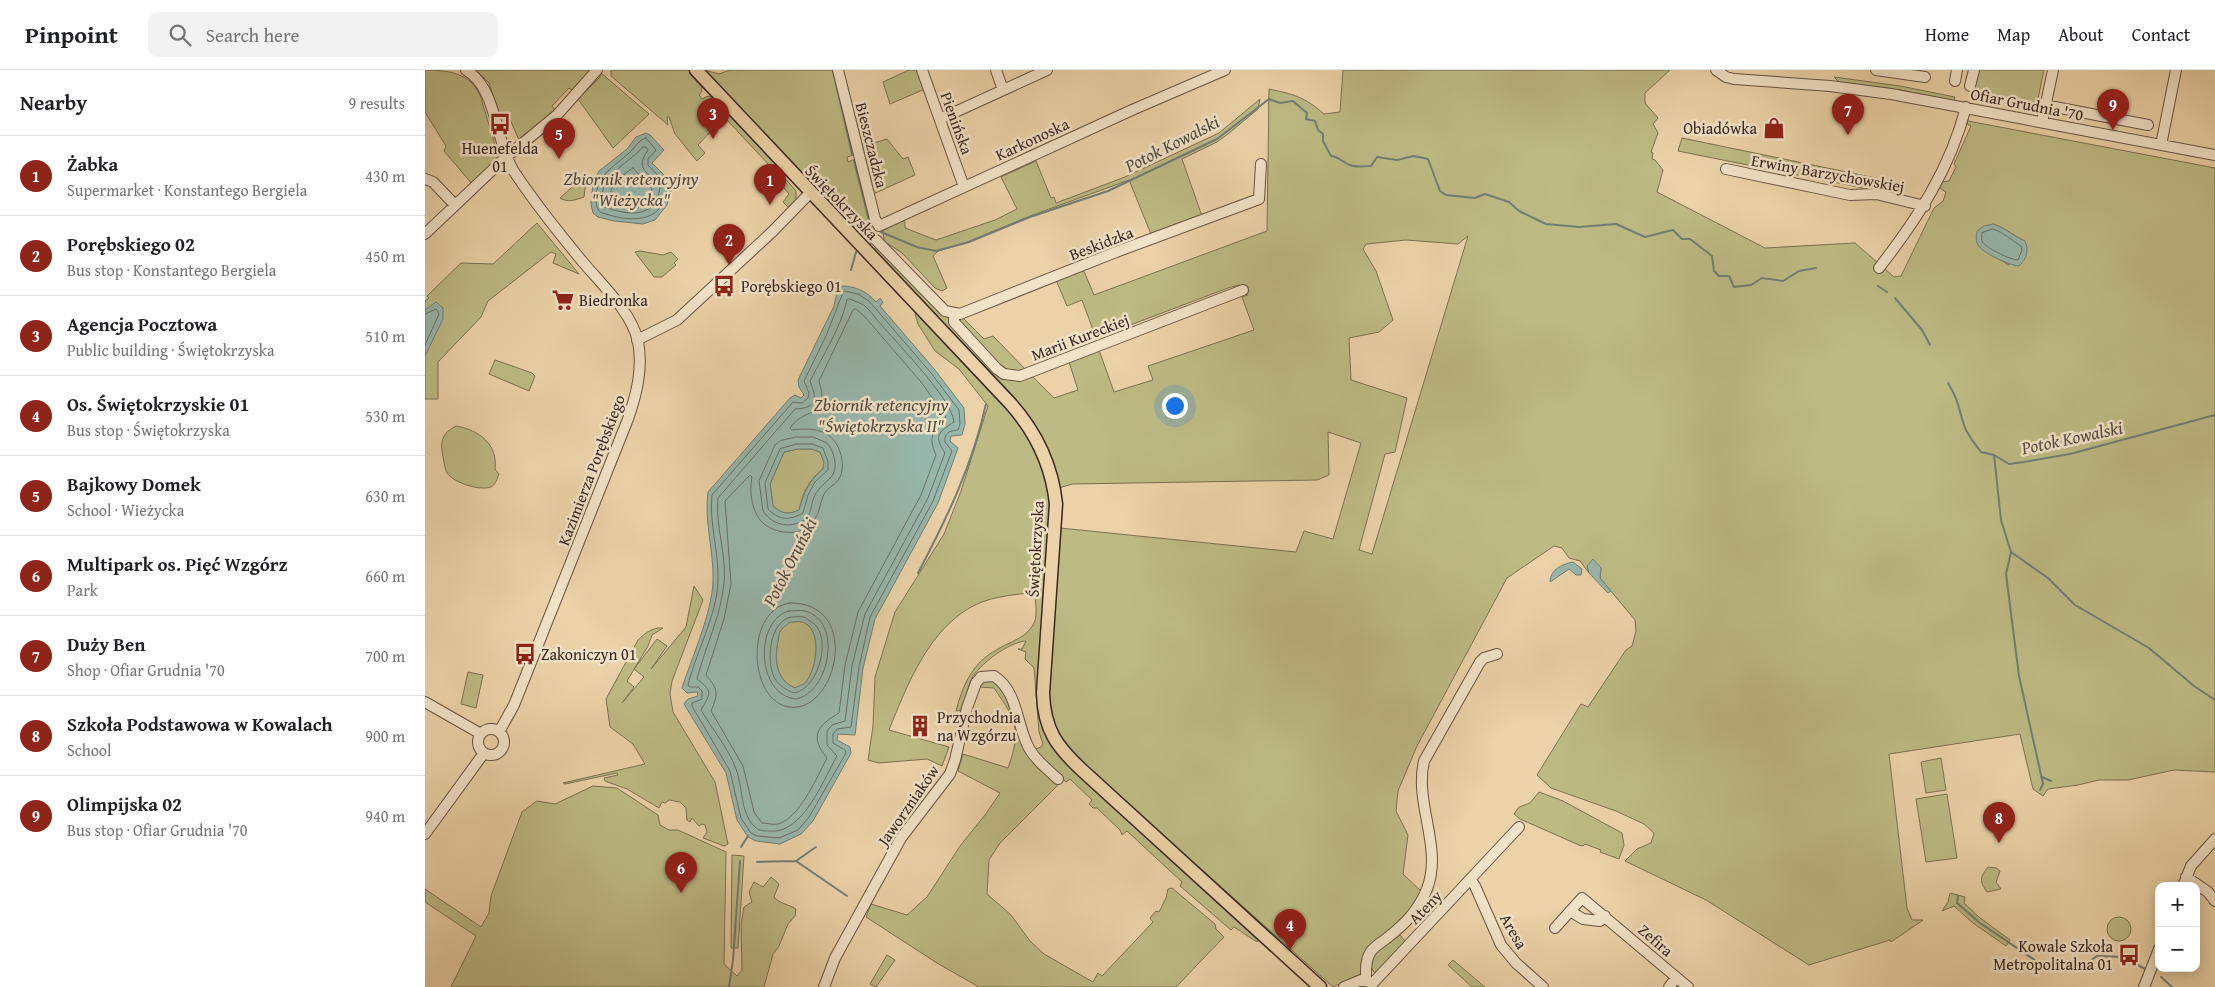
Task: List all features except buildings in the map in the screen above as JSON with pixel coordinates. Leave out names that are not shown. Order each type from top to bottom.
[{"type":"main road","name":"Świętokrzyska","points":[[696,70],[1019,413],[1035,437],[1047,464],[1056,504],[1043,700],[1045,719],[1053,738],[1078,767],[1320,987]]},
{"type":"street","name":"Kazimierza Porębskiego","points":[[425,834],[484,753],[491,755],[501,751],[504,741],[499,732],[514,705],[631,411],[639,383],[637,340],[622,310],[538,207],[506,157],[485,90],[477,78],[466,70]]},
{"type":"street","points":[[425,234],[506,157],[557,115],[597,70]]},
{"type":"street","name":"Bieszczadzka","points":[[838,70],[875,219],[879,226]]},
{"type":"street","name":"Pienińska","points":[[922,70],[964,187]]},
{"type":"street","points":[[996,70],[1003,90]]},
{"type":"street","points":[[940,119],[1047,70]]},
{"type":"street","name":"Karkonoska","points":[[879,226],[1132,110],[1225,70]]},
{"type":"street","name":"Ofiar Grudnia '70","points":[[1715,70],[1726,77],[1734,79],[1838,87],[1966,107],[2215,155]]},
{"type":"street","points":[[1875,70],[1925,77]]},
{"type":"street","points":[[1955,81],[1957,70]]},
{"type":"street","points":[[1970,86],[1974,70]]},
{"type":"street","points":[[2042,122],[2053,70]]},
{"type":"street","points":[[2161,145],[2176,70]]},
{"type":"street","points":[[1879,268],[1925,206],[1944,169],[1966,107]]},
{"type":"street","points":[[2055,107],[2148,125]]},
{"type":"street","points":[[2084,130],[2088,114]]},
{"type":"street","name":"Beskidzka","points":[[954,314],[959,314],[1116,252],[1259,199],[1261,164]]},
{"type":"street","name":"Erwiny Barzychowskiej","points":[[1726,170],[1850,195],[1876,194],[1925,206]]},
{"type":"street","points":[[425,179],[433,182],[455,205]]},
{"type":"street","points":[[637,340],[677,320],[772,232],[810,193]]},
{"type":"street","points":[[868,252],[877,240],[879,226]]},
{"type":"street","name":"Świętokrzyska","points":[[877,240],[945,311],[954,314]]},
{"type":"street","name":"Marii Kureckiej","points":[[954,314],[954,322],[997,369],[1004,374],[1020,376],[1243,290]]},
{"type":"street","points":[[1366,980],[1366,962],[1369,954],[1416,911],[1429,882],[1432,864],[1422,792],[1421,773],[1424,761],[1480,662],[1484,658],[1497,654]]},
{"type":"street","name":"Jaworzniaków","points":[[824,987],[835,958],[901,838],[949,774],[955,760],[967,709],[976,683],[981,677],[994,676],[1006,687],[1016,708],[1030,750],[1058,779]]},
{"type":"street","points":[[425,702],[481,734]]},
{"type":"street","points":[[481,734],[488,730],[499,732]]},
{"type":"street","points":[[481,734],[479,746],[484,753]]},
{"type":"street","name":"Ateny","points":[[1344,987],[1357,981],[1366,980],[1373,983],[1519,827]]},
{"type":"street","points":[[2215,839],[2191,866],[2185,881],[2208,892],[2215,900]]},
{"type":"street","name":"Aresa","points":[[1471,880],[1501,945],[1516,963],[1543,987]]},
{"type":"street","name":"Zefira","points":[[1555,928],[1582,898],[1688,987]]},
{"type":"street","points":[[1570,911],[1590,921],[1600,921],[1605,916]]},
{"type":"street","points":[[2144,987],[2155,959]]},
{"type":"street","points":[[1669,987],[1676,978]]},
{"type":"shaded area","points":[[425,70],[450,72],[464,77],[476,88],[480,95],[499,158],[472,184],[444,151],[446,146],[425,112]]},
{"type":"shaded area","points":[[476,70],[592,70],[574,92],[569,88],[552,106],[556,111],[530,134],[525,134],[519,140],[509,117],[500,116],[489,83]]},
{"type":"shaded area","points":[[611,70],[689,70],[701,84],[702,91],[699,95],[702,99],[708,96],[714,98],[779,167],[782,175],[796,191],[796,200],[790,209],[783,202],[789,194],[781,184],[784,181],[727,120],[713,134],[711,131],[698,145],[705,153],[697,161],[675,134],[669,117],[667,117],[668,125],[611,76]]},
{"type":"shaded area","points":[[704,70],[719,74],[730,70],[835,70],[854,155],[847,157],[848,162],[855,159],[875,227],[876,232],[870,244],[868,245]]},
{"type":"shaded area","points":[[909,70],[918,70],[925,89],[890,104],[883,82]]},
{"type":"shaded area","points":[[1343,70],[1670,70],[1645,93],[1645,103],[1658,118],[1653,124],[1658,133],[1651,152],[1653,153],[1652,159],[1663,170],[1657,192],[1765,248],[1855,243],[1894,277],[1901,276],[1934,208],[1943,201],[1946,192],[1938,187],[1941,182],[1949,181],[1956,167],[1954,164],[1971,126],[1967,124],[1968,121],[2215,168],[2215,772],[2174,770],[2128,780],[2099,780],[2048,789],[2043,796],[2033,789],[2020,734],[1889,754],[1907,908],[1912,920],[1923,920],[1891,942],[1890,940],[1809,965],[1706,900],[1625,861],[1637,849],[1651,843],[1654,833],[1644,824],[1616,811],[1551,788],[1537,775],[1581,704],[1588,707],[1626,650],[1632,646],[1636,631],[1635,620],[1600,578],[1601,568],[1588,569],[1589,573],[1580,561],[1569,558],[1562,548],[1554,546],[1507,578],[1417,746],[1398,791],[1396,811],[1408,835],[1403,874],[1422,892],[1415,906],[1382,939],[1361,974],[1333,987],[1078,759],[1055,728],[1049,702],[1060,528],[1296,552],[1304,531],[1333,539],[1361,443],[1328,432],[1329,475],[1317,480],[1072,484],[1059,488],[1046,445],[874,251],[877,247],[946,315],[953,325],[1000,374],[1032,376],[1054,398],[1078,390],[1069,362],[1099,350],[1114,392],[1153,380],[1148,366],[1254,330],[1242,297],[1248,295],[1247,289],[1239,285],[1228,288],[1096,338],[1082,300],[1067,306],[1056,280],[1083,269],[1094,295],[1267,231],[1269,89],[1298,97],[1324,114],[1340,112]],"holes":[[[1993,224],[2025,241],[2009,265],[1998,258]],[[1468,236],[1372,554],[1359,550],[1385,454],[1395,452],[1407,398],[1351,380],[1349,338],[1379,332],[1393,320],[1376,271],[1363,249],[1366,244],[1406,240],[1458,244]]]},
{"type":"shaded area","points":[[1979,70],[2044,70],[2036,108],[1973,96]]},
{"type":"shaded area","points":[[601,73],[649,114],[613,148],[578,99],[600,77]]},
{"type":"shaded area","points":[[1834,77],[1900,86],[1955,97],[1954,101],[1900,90],[1839,82]]},
{"type":"shaded area","points":[[1260,99],[1258,109],[1228,134],[1217,142],[1182,159],[1202,216],[1151,234],[1129,180],[1030,216],[965,243],[938,251],[933,256],[947,288],[942,291],[935,288],[902,253],[884,241],[883,231],[901,220],[905,222],[905,228],[936,240],[995,220],[1017,209],[1001,177],[1036,161],[1051,198],[1054,197],[1056,203],[1125,177],[1219,133]]},
{"type":"shaded area","points":[[858,117],[860,127],[870,144],[887,139],[903,159],[908,157],[915,175],[871,195],[852,120]]},
{"type":"shaded area","points":[[1682,138],[1890,181],[1888,193],[1678,151]]},
{"type":"shaded area","points":[[582,178],[586,181],[584,197],[569,201],[560,198]]},
{"type":"shaded area","points":[[537,223],[579,274],[553,263],[556,254],[551,252],[488,301],[481,317],[438,362],[438,399],[425,399],[425,301],[429,298],[427,296],[461,263],[493,264]]},
{"type":"shaded area","points":[[640,251],[663,255],[671,252],[678,259],[674,263],[676,265],[662,277],[654,277],[635,252]]},
{"type":"shaded area","points":[[920,313],[1001,399],[1033,441],[1050,494],[1042,726],[1260,938],[1257,942],[1234,927],[1231,930],[1180,886],[1182,882],[1127,831],[1122,835],[1120,830],[1097,808],[1093,808],[1089,804],[1092,800],[1070,779],[1066,782],[1033,750],[1041,747],[1043,744],[1039,732],[1034,668],[1025,659],[1026,652],[1018,649],[1022,649],[1026,641],[1011,645],[981,667],[971,680],[962,710],[956,711],[970,675],[982,660],[989,654],[1023,636],[1031,628],[1036,616],[1035,592],[1004,596],[975,605],[959,615],[945,628],[921,659],[889,730],[949,747],[942,766],[927,759],[879,763],[868,760],[873,726],[875,677],[895,612],[944,534],[961,491],[988,406],[959,369],[935,351],[918,324],[915,314]]},
{"type":"shaded area","points":[[962,317],[984,339],[993,336],[1027,371],[1003,371],[958,319]]},
{"type":"shaded area","points":[[495,360],[532,373],[535,376],[529,391],[489,374]]},
{"type":"shaded area","points":[[456,426],[472,431],[490,445],[495,460],[495,469],[499,474],[491,487],[480,488],[467,485],[450,477],[447,473],[442,451],[442,441],[446,433]]},
{"type":"shaded area","points":[[812,449],[820,452],[824,462],[823,469],[807,487],[799,510],[785,513],[773,506],[770,484],[784,452]]},
{"type":"shaded area","points":[[694,586],[703,600],[672,681],[670,694],[673,712],[715,782],[728,844],[724,846],[703,838],[707,832],[705,825],[699,826],[692,818],[690,822],[687,820],[686,808],[680,802],[669,800],[665,803],[662,802],[659,808],[627,789],[605,781],[604,778],[618,775],[617,773],[563,783],[645,764],[633,744],[610,727],[606,699],[638,640],[649,631],[663,628],[652,635],[635,668],[657,639],[667,646],[651,669],[686,627]],"holes":[[[634,669],[644,677],[622,703],[634,687],[627,681]]]},
{"type":"shaded area","points":[[790,622],[801,622],[809,626],[813,632],[816,649],[810,676],[805,683],[795,688],[780,675],[776,655],[779,634]]},
{"type":"shaded area","points":[[468,672],[483,675],[476,708],[461,704]]},
{"type":"shaded area","points":[[986,679],[997,682],[1011,703],[1008,706],[1013,710],[1020,732],[1058,785],[1000,843],[989,860],[987,894],[1011,915],[1030,941],[1044,954],[1093,982],[1098,973],[1102,976],[1153,922],[1150,918],[1156,911],[1159,912],[1168,889],[1172,888],[1215,924],[1216,929],[1224,937],[1176,987],[979,987],[937,963],[866,917],[871,904],[907,915],[927,897],[960,846],[1000,793],[958,771],[963,754],[1008,768],[1012,755],[1016,734],[1012,717],[994,688],[980,687],[976,691]]},
{"type":"shaded area","points":[[1941,758],[1946,790],[1926,793],[1921,762]]},
{"type":"shaded area","points":[[593,786],[617,788],[658,815],[660,825],[669,830],[678,830],[726,852],[724,964],[737,976],[742,970],[741,925],[744,907],[752,902],[749,892],[754,882],[763,887],[771,877],[779,884],[774,897],[796,909],[795,916],[788,924],[779,946],[773,954],[764,987],[451,987],[476,936],[425,902],[425,889],[481,927],[489,913],[491,896],[522,812],[537,801],[555,804]]},
{"type":"shaded area","points":[[1539,792],[1563,801],[1622,833],[1624,845],[1619,859],[1585,844],[1583,846],[1579,845],[1520,819],[1514,814],[1519,807],[1530,803]]},
{"type":"shaded area","points":[[1947,794],[1957,858],[1926,862],[1916,799]]},
{"type":"shaded area","points":[[732,855],[744,856],[738,948],[731,948]]},
{"type":"shaded area","points":[[1988,867],[1996,868],[2000,871],[1996,882],[2001,889],[1987,892],[1984,888],[1981,879]]},
{"type":"shaded area","points":[[1950,893],[1965,897],[1964,903],[1979,917],[2010,940],[2006,946],[1973,923],[1954,906],[1942,911],[1948,902]]},
{"type":"shaded area","points":[[2119,917],[2127,921],[2131,929],[2127,937],[2119,941],[2111,937],[2107,929],[2111,921]]},
{"type":"shaded area","points":[[1398,933],[1407,943],[1374,972],[1370,965],[1374,952]]},
{"type":"shaded area","points":[[887,955],[895,960],[876,987],[870,984]]},
{"type":"shaded area","points":[[1453,960],[1485,987],[1472,987],[1448,965]]},
{"type":"water","name":"Zbiornik retencyjny \"Wieżycka\"","points":[[646,133],[664,150],[652,163],[670,181],[672,187],[667,205],[655,220],[643,224],[598,217],[593,213],[591,204],[593,182],[599,171],[627,149],[636,137]]},
{"type":"water","points":[[1993,224],[2025,241],[2027,254],[2019,266],[2002,261],[1989,254],[1977,243],[1977,231],[1984,226]]},
{"type":"water","name":"Zbiornik retencyjny \"Świętokrzyska II\"","points":[[842,286],[847,286],[856,288],[873,298],[876,302],[880,298],[883,302],[880,306],[935,370],[964,408],[965,424],[962,435],[951,436],[950,441],[958,448],[938,503],[875,619],[863,668],[855,735],[838,734],[837,740],[850,747],[851,753],[813,821],[801,834],[780,844],[756,841],[748,837],[737,820],[726,773],[684,704],[688,699],[698,696],[697,692],[687,693],[682,688],[701,635],[712,594],[713,570],[707,514],[708,492],[790,398],[795,395],[801,398],[804,395],[799,387],[798,380],[834,306],[837,292]],"holes":[[[812,449],[820,452],[824,462],[823,469],[808,487],[799,510],[785,513],[773,506],[770,484],[784,452]],[[790,622],[801,622],[809,626],[813,632],[816,649],[810,676],[805,683],[795,688],[780,675],[776,655],[779,634]]]},
{"type":"water","points":[[436,302],[443,308],[443,319],[425,356],[425,310]]},
{"type":"water","points":[[1593,559],[1601,568],[1600,578],[1611,591],[1608,593],[1589,573],[1587,566]]},
{"type":"water","points":[[1573,562],[1582,569],[1581,575],[1576,575],[1569,569],[1550,582],[1555,570]]},
{"type":"waterway","name":"Potok Oruński","points":[[833,70],[852,154]]},
{"type":"waterway","name":"Potok Kowalski","points":[[881,232],[917,247],[936,251],[969,242],[1030,217],[1108,191],[1217,139],[1269,99],[1280,103],[1293,101],[1307,113],[1306,119],[1315,121],[1318,130],[1323,134],[1323,141],[1331,156],[1337,157],[1352,166],[1371,166],[1377,157],[1397,160],[1414,156],[1428,159],[1440,191],[1446,195],[1475,198],[1485,194],[1509,202],[1519,211],[1546,224],[1579,227],[1616,224],[1645,237],[1673,230],[1682,239],[1690,239],[1712,256],[1714,271],[1719,276],[1729,276],[1734,287],[1751,285],[1762,278],[1783,281],[1799,271],[1816,268]]},
{"type":"waterway","name":"Potok Oruński","points":[[854,161],[872,232],[866,241]]},
{"type":"waterway","name":"Potok Oruński","points":[[851,270],[856,252]]},
{"type":"waterway","name":"Potok Kowalski","points":[[1878,286],[1887,292]]},
{"type":"waterway","name":"Potok Kowalski","points":[[1895,298],[1922,330],[1930,345]]},
{"type":"waterway","name":"Potok Kowalski","points":[[1948,383],[1956,399],[1965,429],[1974,443],[1981,452],[1994,455],[2009,464],[2070,454],[2215,415]]},
{"type":"waterway","points":[[918,573],[958,490],[974,448],[986,404]]},
{"type":"waterway","points":[[1994,455],[2001,520],[2011,552],[2006,574],[2019,676],[2043,784],[2040,790]]},
{"type":"waterway","points":[[2011,552],[2048,578],[2075,605],[2149,648],[2194,686],[2215,700]]},
{"type":"waterway","points":[[2042,777],[2051,781]]},
{"type":"waterway","name":"Potok Oruński","points":[[741,847],[748,836]]},
{"type":"waterway","points":[[757,862],[796,861],[816,847]]},
{"type":"waterway","name":"Potok Oruński","points":[[729,987],[733,960],[740,861]]},
{"type":"waterway","points":[[796,861],[847,896]]},
{"type":"waterway","points":[[1958,896],[1957,903],[1980,923],[2048,969],[2076,971],[2097,956],[2123,957],[2145,969]]},
{"type":"waterway","points":[[2161,977],[2172,987]]},
{"type":"place","name":"Huenefelda 01","points":[[500,124]]},
{"type":"place","name":"Obiadówka","points":[[1774,128]]},
{"type":"place","name":"Olimpijska 02","points":[[2113,130]]},
{"type":"place","name":"Duży Ben","points":[[1848,135]]},
{"type":"place","name":"Agencja Pocztowa","points":[[713,139]]},
{"type":"place","name":"Bajkowy Domek","points":[[559,159]]},
{"type":"place","name":"Żabka","points":[[770,205]]},
{"type":"place","name":"Porębskiego 02","points":[[729,265]]},
{"type":"place","name":"Porębskiego 01","points":[[724,286]]},
{"type":"place","name":"Biedronka","points":[[563,300]]},
{"type":"place","name":"Zakoniczyn 01","points":[[525,654]]},
{"type":"place","name":"Przychodnia na Wzgórzu","points":[[920,726]]},
{"type":"place","name":"Szkoła Podstawowa w Kowalach","points":[[1999,843]]},
{"type":"place","name":"Multipark os. Pięć Wzgórz","points":[[681,893]]},
{"type":"place","name":"Os. Świętokrzyskie 01","points":[[1290,950]]},
{"type":"place","name":"Kowale Szkoła Metropolitalna 01","points":[[2129,955]]}]
